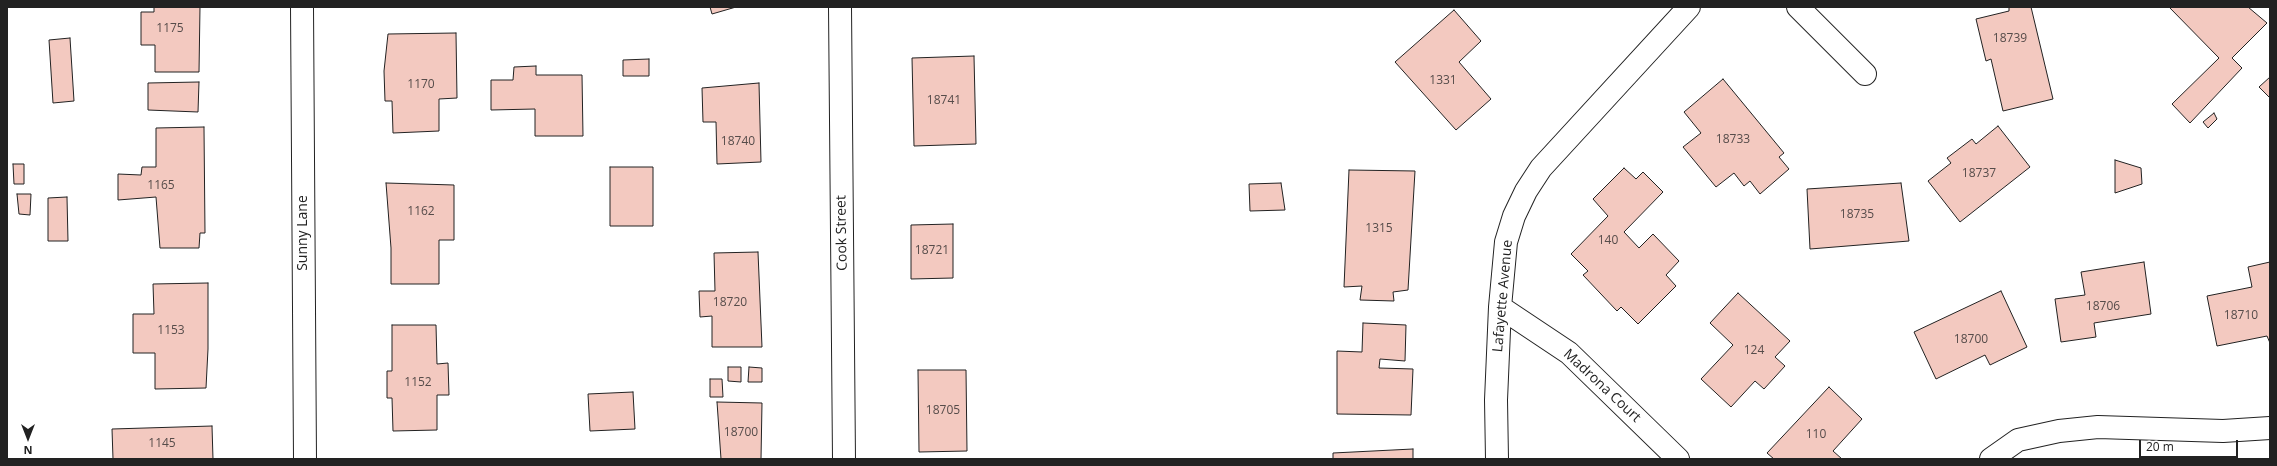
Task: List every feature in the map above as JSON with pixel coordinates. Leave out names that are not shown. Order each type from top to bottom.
[{"type":"street","name":"Sunny Lane","points":[[302,7],[305,459]]},
{"type":"street","name":"Cook Street","points":[[840,7],[844,459]]},
{"type":"street","name":"Lafayette Avenue","points":[[1497,459],[1496,400],[1500,307],[1506,242],[1526,191],[1541,168],[1689,7]]},
{"type":"street","points":[[1798,7],[1865,74]]},
{"type":"street","name":"Madrona Court","points":[[1500,307],[1569,353],[1678,459]]},
{"type":"street","points":[[1991,459],[2018,440],[2059,431],[2090,428],[2223,431],[2270,428]]},
{"type":"building","points":[[154,7],[200,7],[199,72],[155,72],[155,45],[141,45],[141,12],[154,12]]},
{"type":"building","points":[[710,7],[736,7],[712,14]]},
{"type":"building","points":[[2009,7],[2031,7],[2053,99],[2003,111],[1991,59],[1986,61],[1976,19],[2009,11]]},
{"type":"building","points":[[2169,7],[2248,7],[2267,23],[2232,58],[2242,68],[2190,123],[2172,104],[2219,58]]},
{"type":"building","points":[[1454,10],[1481,41],[1459,62],[1491,99],[1456,130],[1395,62]]},
{"type":"building","points":[[456,33],[457,98],[439,99],[439,131],[393,133],[392,101],[385,101],[384,71],[388,34]]},
{"type":"building","points":[[70,38],[74,101],[53,103],[49,40]]},
{"type":"building","points":[[974,56],[976,144],[914,146],[912,58]]},
{"type":"building","points":[[649,59],[649,76],[623,76],[623,60]]},
{"type":"building","points":[[536,66],[536,75],[582,75],[583,136],[535,136],[535,109],[491,110],[491,80],[513,80],[514,67]]},
{"type":"building","points":[[2270,77],[2270,98],[2259,87]]},
{"type":"building","points":[[1723,79],[1784,153],[1779,157],[1789,169],[1760,194],[1750,181],[1744,186],[1734,173],[1716,187],[1683,147],[1701,133],[1684,112]]},
{"type":"building","points":[[199,82],[198,112],[148,110],[148,83]]},
{"type":"building","points":[[759,83],[761,162],[717,164],[716,122],[703,122],[702,88]]},
{"type":"building","points":[[2214,113],[2217,119],[2208,128],[2203,122]]},
{"type":"building","points":[[1998,126],[2030,167],[1960,222],[1928,181],[1951,163],[1947,158],[1972,139],[1976,144]]},
{"type":"building","points":[[204,127],[205,233],[200,233],[199,248],[160,248],[156,197],[118,200],[118,174],[141,175],[142,167],[156,167],[156,128]]},
{"type":"building","points":[[2115,160],[2141,168],[2142,184],[2115,193]]},
{"type":"building","points":[[13,164],[24,164],[24,184],[14,184]]},
{"type":"building","points":[[610,167],[653,167],[653,226],[610,226]]},
{"type":"building","points":[[1624,168],[1636,179],[1643,172],[1663,192],[1624,232],[1639,248],[1653,234],[1679,261],[1666,275],[1676,286],[1638,324],[1621,307],[1617,311],[1583,275],[1588,271],[1571,254],[1608,216],[1593,199]]},
{"type":"building","points":[[1349,170],[1415,171],[1408,290],[1393,292],[1394,301],[1360,300],[1362,286],[1344,287]]},
{"type":"building","points":[[386,183],[454,185],[454,240],[439,240],[439,284],[391,284],[391,248]]},
{"type":"building","points":[[1281,183],[1285,210],[1250,211],[1249,184]]},
{"type":"building","points":[[1901,183],[1909,241],[1810,249],[1807,189]]},
{"type":"building","points":[[17,194],[31,194],[30,215],[19,214]]},
{"type":"building","points":[[67,197],[68,241],[48,241],[48,198]]},
{"type":"building","points":[[953,224],[953,278],[911,279],[911,225]]},
{"type":"building","points":[[758,252],[762,347],[712,347],[712,316],[700,317],[699,291],[715,291],[714,253]]},
{"type":"building","points":[[2144,262],[2151,314],[2094,323],[2096,337],[2061,342],[2055,299],[2085,295],[2081,272]]},
{"type":"building","points":[[2270,262],[2270,343],[2267,336],[2217,346],[2207,296],[2252,287],[2248,267]]},
{"type":"building","points":[[208,283],[208,349],[206,388],[155,389],[155,353],[133,353],[133,314],[154,314],[153,284]]},
{"type":"building","points":[[2001,291],[2027,347],[1990,365],[1985,355],[1936,379],[1914,332]]},
{"type":"building","points":[[1738,293],[1790,341],[1775,357],[1785,366],[1764,389],[1755,381],[1731,407],[1701,379],[1733,345],[1710,323]]},
{"type":"building","points":[[1363,323],[1406,325],[1405,361],[1380,359],[1379,368],[1413,369],[1411,415],[1337,414],[1337,351],[1362,352]]},
{"type":"building","points":[[392,325],[436,325],[437,364],[448,363],[449,395],[437,395],[437,430],[393,431],[392,398],[387,398],[387,371],[392,371]]},
{"type":"building","points":[[728,367],[741,367],[741,382],[728,381]]},
{"type":"building","points":[[749,367],[762,368],[762,382],[748,382]]},
{"type":"building","points":[[918,370],[966,370],[967,451],[919,452]]},
{"type":"building","points":[[710,379],[722,379],[723,397],[710,397]]},
{"type":"building","points":[[1829,387],[1862,419],[1833,451],[1842,459],[1774,459],[1767,453]]},
{"type":"building","points":[[633,392],[635,429],[590,431],[588,394]]},
{"type":"building","points":[[717,402],[762,403],[761,459],[721,459]]},
{"type":"building","points":[[212,426],[213,459],[113,459],[112,429]]},
{"type":"building","points":[[1413,449],[1413,459],[1333,459],[1333,453]]}]
